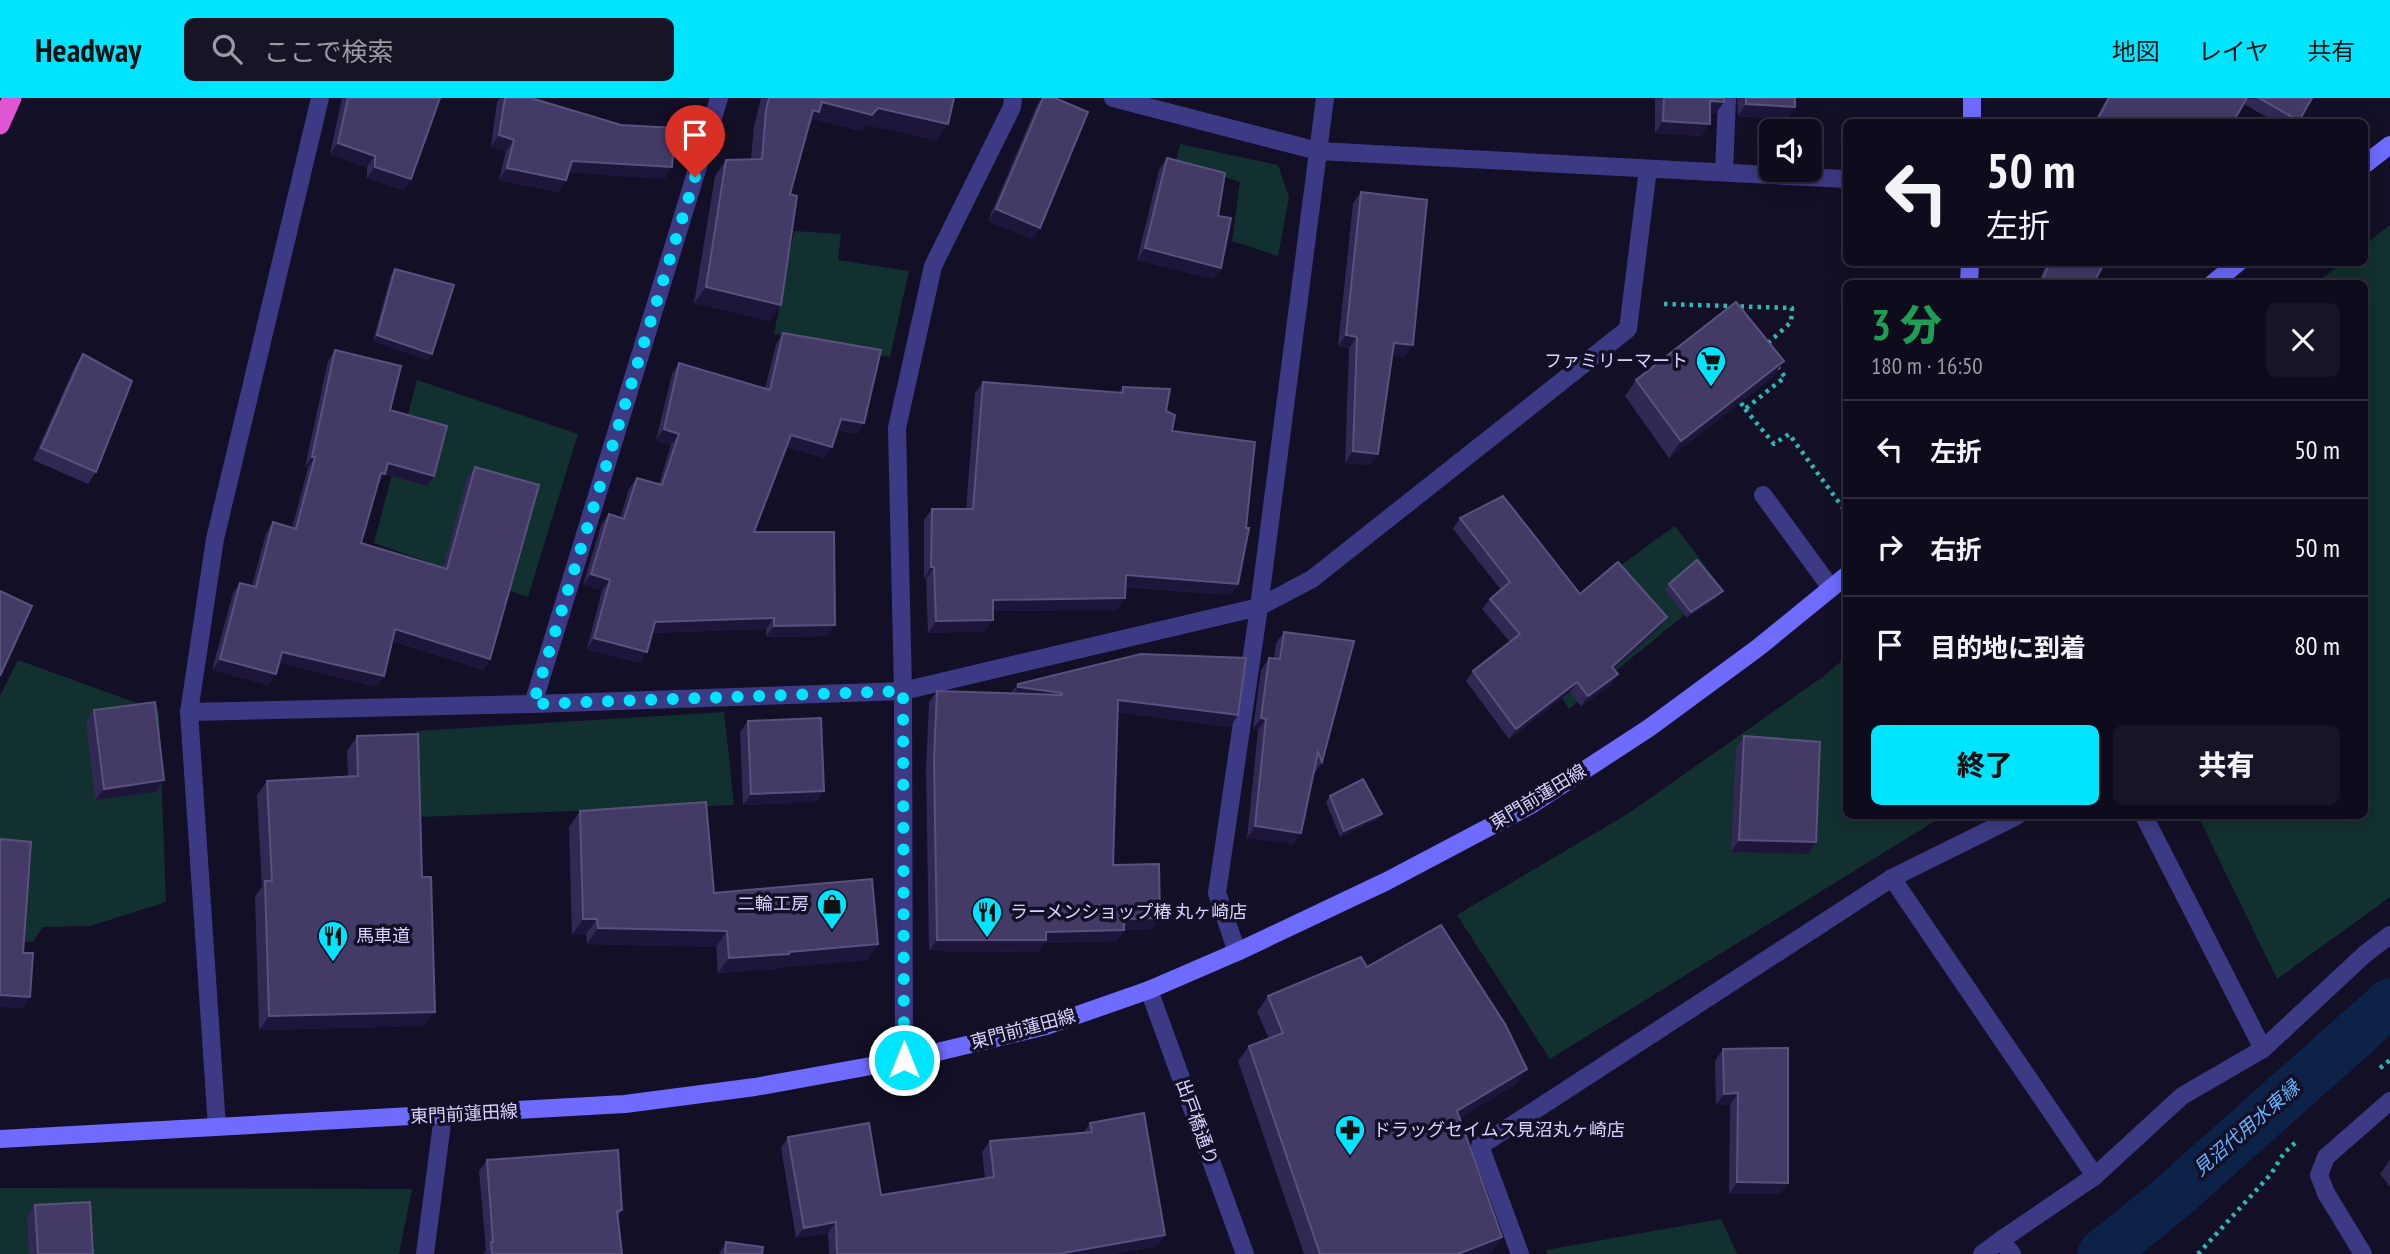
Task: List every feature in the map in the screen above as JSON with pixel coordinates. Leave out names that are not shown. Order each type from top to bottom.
[{"type":"highway","points":[[0,125],[12,98]]},
{"type":"main road","points":[[1972,98],[1972,119]]},
{"type":"main road","points":[[2368,162],[2390,145]]},
{"type":"main road","points":[[2217,280],[2234,266]]},
{"type":"main road","name":"東門前蓮田線","points":[[0,1139],[625,1104],[755,1087],[904,1060],[1045,1026],[1149,990],[1237,952],[1387,881],[1531,805],[1649,728],[1759,648],[1843,578]]},
{"type":"street","points":[[217,1127],[189,712],[215,540],[320,98]]},
{"type":"street","points":[[533,704],[719,98]]},
{"type":"street","points":[[904,1060],[903,691],[897,428],[933,266],[1012,107],[1013,98]]},
{"type":"street","points":[[1113,98],[1318,151],[1843,178]]},
{"type":"street","points":[[1237,952],[1217,894],[1259,607],[1325,98]]},
{"type":"street","points":[[1724,172],[1727,98]]},
{"type":"street","points":[[189,712],[533,704],[903,691],[1259,607],[1311,579],[1628,329],[1648,169]]},
{"type":"street","points":[[1763,495],[1831,588]]},
{"type":"street","points":[[1520,1254],[1480,1146],[1892,878],[2011,819]]},
{"type":"street","points":[[2146,819],[2263,1049]]},
{"type":"street","points":[[1892,878],[2095,1176]]},
{"type":"street","points":[[1982,1254],[2007,1247],[2095,1176],[2182,1096],[2263,1049],[2365,954],[2390,935]]},
{"type":"street","name":"出戸橋通り","points":[[1149,990],[1245,1254]]},
{"type":"street","points":[[2363,1254],[2326,1193],[2319,1175],[2326,1157],[2390,1101]]},
{"type":"street","points":[[425,1254],[443,1116]]},
{"type":"path","points":[[1631,303],[1792,308],[1791,323],[1762,348]]},
{"type":"path","points":[[1745,409],[1785,377],[1770,357]]},
{"type":"path","points":[[1741,403],[1774,444],[1789,434],[1843,508]]},
{"type":"green space","points":[[1180,144],[1278,165],[1289,197],[1278,256],[1232,241],[1240,182],[1176,161]]},
{"type":"green space","points":[[2390,225],[2390,897],[2277,979],[2199,819],[2368,819],[2368,280],[2320,280],[2338,266],[2368,266],[2368,242]]},
{"type":"green space","points":[[794,231],[841,234],[838,260],[909,271],[890,357],[774,334]]},
{"type":"green space","points":[[417,380],[578,434],[528,597],[374,543]]},
{"type":"green space","points":[[1675,526],[1720,586],[1569,709],[1523,636]]},
{"type":"green space","points":[[18,660],[159,711],[166,902],[90,926],[43,927],[33,942],[0,941],[0,696]]},
{"type":"green space","points":[[1843,660],[1843,819],[1935,821],[1550,1059],[1457,915],[1629,813],[1824,676]]},
{"type":"green space","points":[[724,712],[734,805],[419,817],[416,731]]},
{"type":"green space","points":[[0,1188],[412,1189],[399,1254],[0,1254]]},
{"type":"green space","points":[[1721,1219],[1737,1254],[1547,1254],[1546,1250]]},
{"type":"building","points":[[348,98],[440,98],[411,179],[375,167],[375,156],[338,143]]},
{"type":"building","points":[[505,98],[531,98],[621,125],[675,128],[672,167],[572,161],[566,180],[507,168],[514,140],[499,135]]},
{"type":"building","points":[[769,98],[954,98],[948,124],[878,108],[872,115],[822,102],[819,112],[813,110],[790,194],[797,196],[781,305],[706,287],[726,160],[762,159]]},
{"type":"building","points":[[1043,98],[1055,98],[1088,112],[1040,228],[996,209]]},
{"type":"building","points":[[1664,98],[1724,98],[1724,102],[1710,101],[1710,124],[1663,121]]},
{"type":"building","points":[[1746,98],[1795,98],[1795,107],[1746,104]]},
{"type":"building","points":[[2109,98],[2247,98],[2235,119],[2098,119]]},
{"type":"building","points":[[2259,98],[2312,98],[2300,119]]},
{"type":"building","points":[[1167,158],[1225,173],[1218,216],[1231,218],[1221,268],[1145,248]]},
{"type":"building","points":[[1361,192],[1427,200],[1413,345],[1394,343],[1378,454],[1353,451],[1357,337],[1346,335]]},
{"type":"building","points":[[2048,266],[2103,266],[2095,280],[2042,280]]},
{"type":"building","points":[[395,269],[454,285],[432,354],[377,335]]},
{"type":"building","points":[[1736,302],[1784,361],[1681,441],[1636,380]]},
{"type":"building","points":[[783,333],[881,350],[864,423],[841,419],[832,447],[791,435],[754,532],[834,532],[835,625],[774,626],[774,618],[655,622],[647,652],[594,638],[610,580],[591,574],[609,514],[624,519],[637,478],[662,485],[679,434],[664,429],[679,363],[770,390]]},
{"type":"building","points":[[335,350],[401,366],[390,410],[447,426],[434,476],[388,463],[385,474],[381,473],[361,543],[447,569],[475,467],[539,485],[490,659],[395,629],[384,676],[282,652],[276,674],[220,659],[240,583],[256,587],[273,522],[296,529],[315,457],[312,457]]},
{"type":"building","points":[[83,354],[132,381],[96,472],[41,448]]},
{"type":"building","points":[[983,382],[1123,393],[1123,387],[1170,389],[1166,411],[1175,415],[1172,431],[1255,442],[1246,528],[1249,528],[1238,584],[1126,575],[1125,598],[993,600],[993,620],[936,621],[934,567],[931,567],[932,509],[973,509]]},
{"type":"building","points":[[1503,496],[1580,594],[1618,562],[1667,617],[1612,667],[1618,674],[1588,696],[1577,682],[1516,729],[1473,671],[1520,634],[1490,599],[1510,582],[1460,518]]},
{"type":"building","points":[[1697,560],[1723,591],[1691,612],[1669,584]]},
{"type":"building","points":[[0,591],[32,606],[0,676]]},
{"type":"building","points":[[1284,632],[1354,641],[1322,762],[1318,752],[1301,833],[1255,826],[1266,719],[1261,718],[1269,658],[1280,659]]},
{"type":"building","points":[[1141,654],[1246,658],[1238,715],[1118,700],[1113,865],[1159,864],[1160,918],[1124,919],[1124,930],[1046,932],[1046,940],[937,940],[934,759],[937,691],[1062,695],[1018,687],[1018,684]]},
{"type":"building","points":[[155,702],[164,780],[104,789],[94,710]]},
{"type":"building","points":[[821,718],[824,791],[751,794],[748,721]]},
{"type":"building","points":[[418,734],[422,877],[431,877],[435,1012],[269,1016],[265,881],[272,881],[267,781],[358,776],[357,736]]},
{"type":"building","points":[[1744,736],[1820,742],[1816,842],[1739,840]]},
{"type":"building","points":[[1363,779],[1382,814],[1344,831],[1330,796]]},
{"type":"building","points":[[706,802],[714,893],[872,879],[878,944],[729,958],[727,931],[598,928],[597,919],[583,919],[580,811]]},
{"type":"building","points":[[0,839],[31,842],[23,953],[33,953],[30,997],[0,995]]},
{"type":"building","points":[[1441,925],[1505,1024],[1527,1069],[1457,1111],[1502,1237],[1458,1254],[1320,1254],[1249,1046],[1283,1033],[1268,996],[1361,957],[1367,967]]},
{"type":"building","points":[[1788,1048],[1788,1183],[1737,1182],[1738,1093],[1724,1094],[1723,1049]]},
{"type":"building","points":[[1144,1113],[1165,1235],[1058,1254],[837,1254],[836,1222],[804,1228],[788,1137],[869,1123],[881,1195],[994,1177],[990,1141],[1092,1132],[1090,1123]]},
{"type":"building","points":[[618,1150],[622,1210],[617,1211],[622,1254],[492,1254],[487,1160]]},
{"type":"building","points":[[90,1202],[93,1254],[38,1254],[35,1205]]},
{"type":"building","points":[[726,1242],[763,1247],[762,1254],[725,1254]]},
{"type":"waterway","name":"見沼代用水東縁","points":[[2102,1254],[2169,1200],[2390,1003]]},
{"type":"place","name":"ファミリーマート","points":[[1711,388]]},
{"type":"place","name":"二輪工房","points":[[832,931]]},
{"type":"place","name":"ラーメンショップ椿 丸ヶ崎店","points":[[987,939]]},
{"type":"place","name":"馬車道","points":[[333,963]]},
{"type":"place","name":"ドラッグセイムス見沼丸ヶ崎店","points":[[1350,1157]]},
{"type":"route","points":[[695,177],[533,704],[903,691],[904,1060]]}]
